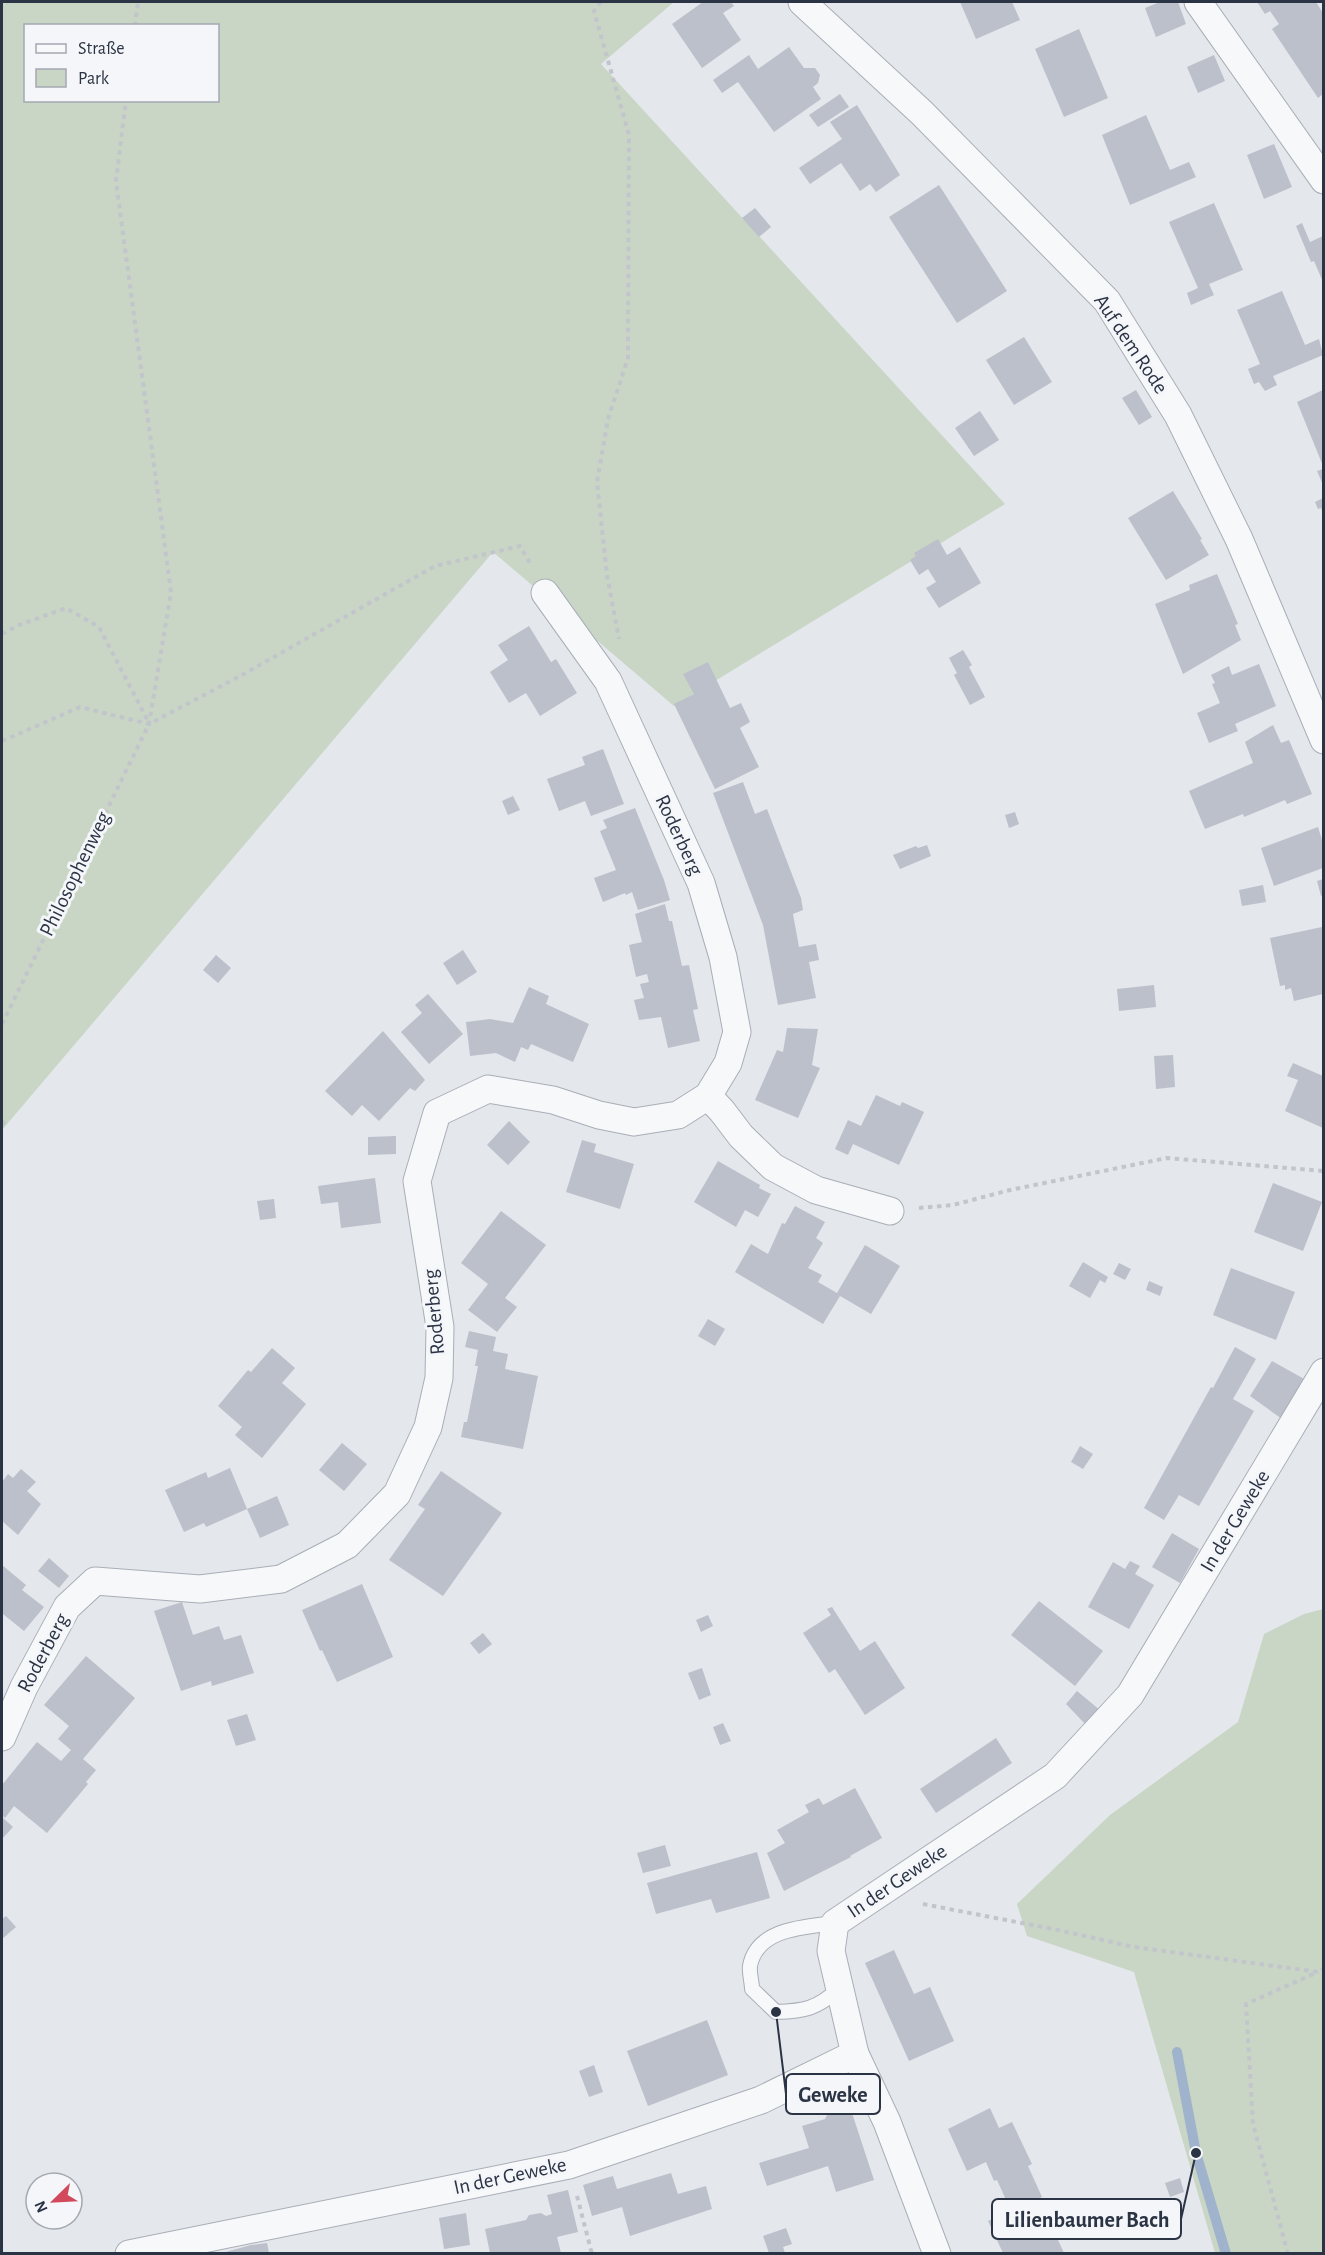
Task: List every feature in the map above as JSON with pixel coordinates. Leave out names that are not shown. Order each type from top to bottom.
[{"type":"street","name":"Auf dem Rode","points":[[802,2],[922,113],[1107,301],[1178,415],[1239,539],[1323,740]]},
{"type":"street","points":[[1198,2],[1323,180]]},
{"type":"street","name":"Roderberg","points":[[2,1737],[24,1687],[67,1607],[95,1581],[200,1589],[281,1579],[347,1545],[396,1494],[428,1427],[439,1378],[440,1327],[417,1181],[437,1113],[488,1089],[553,1100],[599,1115],[634,1122],[678,1115],[708,1096],[728,1063],[737,1032],[723,957],[701,883],[608,681],[545,592]]},
{"type":"street","points":[[708,1096],[741,1136],[773,1167],[816,1190],[890,1211]]},
{"type":"street","name":"In der Geweke","points":[[129,2253],[568,2165],[761,2100],[855,2054],[831,1951],[835,1923],[1055,1776],[1130,1695],[1323,1372]]},
{"type":"street","points":[[855,2054],[887,2122],[937,2253]]},
{"type":"lane","points":[[835,1923],[797,1927],[771,1936],[757,1950],[750,1967],[752,1989],[776,2012],[804,2011],[824,2002],[839,1989]]},
{"type":"path","points":[[135,24],[138,2]]},
{"type":"path","points":[[601,2],[594,11],[629,135],[628,358],[608,419],[597,482],[607,575],[621,650],[622,672],[608,681]]},
{"type":"path","name":"Philosophenweg","points":[[2,1024],[149,724],[171,592],[116,181],[126,102]]},
{"type":"path","points":[[2,741],[80,707],[149,724],[242,675],[435,566],[520,546],[545,592]]},
{"type":"path","points":[[2,634],[19,625],[66,608],[99,627],[149,724]]},
{"type":"path","points":[[2,1121],[6,1125]]},
{"type":"path","points":[[890,1211],[953,1205],[1010,1190],[1167,1158],[1323,1171]]},
{"type":"path","points":[[875,1895],[1058,1929],[1134,1947],[1319,1972]]},
{"type":"path","points":[[1288,2253],[1253,2124],[1246,2004],[1319,1972],[1323,1968]]},
{"type":"path","points":[[568,2165],[592,2253]]},
{"type":"green space","points":[[2,2],[674,2],[601,64],[1005,504],[674,706],[493,552],[2,1130]]},
{"type":"green space","points":[[1323,1609],[1323,2253],[1215,2253],[1134,1972],[1027,1936],[1017,1904],[1110,1815],[1238,1722],[1264,1634],[1304,1614]]},
{"type":"building","points":[[703,2],[731,2],[734,6],[723,13],[741,40],[702,68],[672,24]]},
{"type":"building","points":[[960,2],[1012,2],[1020,20],[976,39]]},
{"type":"building","points":[[1160,2],[1178,2],[1186,24],[1156,37],[1145,8]]},
{"type":"building","points":[[1257,2],[1316,2],[1323,13],[1323,94],[1318,98],[1272,29],[1279,24],[1270,11],[1265,14]]},
{"type":"building","points":[[1079,29],[1108,98],[1064,117],[1035,49]]},
{"type":"building","points":[[789,47],[804,68],[815,68],[820,75],[818,83],[813,87],[821,99],[774,132],[738,82],[722,93],[713,80],[749,55],[758,69]]},
{"type":"building","points":[[1214,55],[1225,81],[1198,93],[1187,67]]},
{"type":"building","points":[[840,94],[849,107],[818,127],[809,115]]},
{"type":"building","points":[[857,105],[900,175],[876,192],[870,184],[860,191],[841,163],[810,184],[799,168],[842,139],[830,122]]},
{"type":"building","points":[[1146,115],[1170,170],[1189,162],[1196,177],[1130,205],[1102,135]]},
{"type":"building","points":[[1274,144],[1292,187],[1264,199],[1247,155]]},
{"type":"building","points":[[939,185],[1007,291],[957,323],[889,217]]},
{"type":"building","points":[[1214,203],[1243,270],[1209,284],[1214,295],[1191,305],[1187,293],[1198,288],[1169,222]]},
{"type":"building","points":[[755,208],[771,227],[759,237],[742,218]]},
{"type":"building","points":[[1302,223],[1310,242],[1323,236],[1323,282],[1314,261],[1311,262],[1296,226]]},
{"type":"building","points":[[1282,291],[1305,345],[1319,339],[1323,355],[1273,376],[1277,385],[1265,391],[1259,382],[1254,384],[1248,369],[1260,364],[1237,310]]},
{"type":"building","points":[[1024,337],[1052,382],[1014,405],[986,360]]},
{"type":"building","points":[[1136,390],[1152,417],[1139,425],[1122,398]]},
{"type":"building","points":[[1323,390],[1323,466],[1297,402]]},
{"type":"building","points":[[980,411],[999,440],[974,456],[955,428]]},
{"type":"building","points":[[1323,469],[1323,485],[1317,471]]},
{"type":"building","points":[[1173,491],[1209,555],[1166,580],[1128,518]]},
{"type":"building","points":[[1323,498],[1323,513],[1315,502]]},
{"type":"building","points":[[938,539],[947,555],[960,547],[981,583],[939,608],[926,588],[936,582],[928,569],[919,575],[910,560],[916,556],[914,553]]},
{"type":"building","points":[[1217,574],[1238,624],[1235,625],[1241,640],[1183,674],[1155,604],[1190,590],[1189,585]]},
{"type":"building","points":[[529,626],[551,662],[556,659],[577,693],[540,716],[526,693],[509,703],[490,672],[508,660],[498,645]]},
{"type":"building","points":[[963,650],[985,697],[970,705],[954,675],[957,673],[949,658]]},
{"type":"building","points":[[708,662],[730,708],[741,703],[750,722],[740,728],[759,767],[715,789],[674,704],[694,694],[683,674]]},
{"type":"building","points":[[1259,664],[1276,706],[1235,724],[1238,731],[1209,743],[1197,713],[1220,703],[1212,684],[1215,683],[1211,675],[1229,666],[1232,675]]},
{"type":"building","points":[[1273,725],[1281,743],[1289,740],[1312,794],[1287,804],[1285,800],[1244,817],[1243,814],[1205,829],[1189,791],[1253,763],[1245,742]]},
{"type":"building","points":[[603,749],[624,804],[591,816],[585,801],[559,811],[547,779],[585,765],[582,757]]},
{"type":"building","points":[[743,782],[755,814],[767,809],[801,898],[803,910],[793,914],[799,947],[816,944],[819,960],[809,962],[816,998],[778,1005],[763,925],[713,793]]},
{"type":"building","points":[[513,796],[520,810],[508,815],[502,801]]},
{"type":"building","points":[[635,808],[670,900],[638,910],[632,892],[603,902],[594,878],[616,870],[600,831],[607,828],[603,820]]},
{"type":"building","points":[[1015,812],[1019,824],[1009,828],[1005,815]]},
{"type":"building","points":[[1318,827],[1323,843],[1323,868],[1274,886],[1261,848]]},
{"type":"building","points":[[927,845],[931,856],[900,869],[893,855],[916,846],[918,848]]},
{"type":"building","points":[[1323,879],[1323,895],[1321,896],[1317,881]]},
{"type":"building","points":[[1263,885],[1266,902],[1242,906],[1239,890]]},
{"type":"building","points":[[665,904],[669,921],[672,921],[682,966],[689,965],[698,1009],[693,1010],[700,1041],[668,1048],[661,1017],[639,1020],[634,1000],[644,998],[640,984],[649,982],[647,974],[636,977],[629,945],[642,942],[635,914]]},
{"type":"building","points":[[1322,927],[1323,994],[1294,1001],[1291,988],[1285,990],[1285,985],[1280,986],[1270,938]]},
{"type":"building","points":[[463,950],[477,972],[457,985],[443,963]]},
{"type":"building","points":[[216,955],[231,968],[218,983],[203,970]]},
{"type":"building","points":[[1154,985],[1156,1007],[1119,1011],[1117,989]]},
{"type":"building","points":[[529,987],[549,996],[546,1004],[589,1024],[573,1062],[531,1044],[528,1050],[521,1047],[515,1062],[496,1053],[470,1056],[466,1022],[490,1019],[513,1023]]},
{"type":"building","points":[[428,994],[463,1034],[429,1064],[401,1032],[422,1013],[415,1005]]},
{"type":"building","points":[[787,1028],[818,1029],[812,1065],[820,1068],[798,1118],[755,1100],[777,1050],[783,1052]]},
{"type":"building","points":[[383,1031],[425,1080],[415,1091],[410,1088],[379,1121],[362,1105],[352,1116],[325,1091]]},
{"type":"building","points":[[1173,1055],[1175,1087],[1156,1089],[1154,1056]]},
{"type":"building","points":[[1293,1063],[1323,1076],[1323,1128],[1285,1111],[1298,1080],[1287,1076]]},
{"type":"building","points":[[876,1095],[900,1106],[902,1102],[924,1112],[899,1165],[853,1144],[848,1155],[835,1149],[848,1120],[861,1126]]},
{"type":"building","points":[[509,1121],[530,1142],[508,1165],[487,1145]]},
{"type":"building","points":[[396,1136],[396,1154],[368,1155],[368,1137]]},
{"type":"building","points":[[582,1140],[596,1144],[594,1152],[634,1164],[620,1209],[566,1192]]},
{"type":"building","points":[[718,1161],[760,1185],[759,1188],[771,1194],[758,1217],[745,1210],[736,1227],[694,1202]]},
{"type":"building","points":[[375,1178],[381,1223],[341,1228],[338,1202],[321,1204],[318,1186]]},
{"type":"building","points":[[1273,1183],[1322,1202],[1303,1251],[1254,1232]]},
{"type":"building","points":[[274,1199],[276,1218],[260,1220],[257,1201]]},
{"type":"building","points":[[795,1206],[825,1222],[816,1238],[823,1243],[808,1268],[822,1275],[818,1282],[837,1293],[865,1245],[900,1266],[871,1314],[840,1296],[823,1324],[735,1272],[751,1244],[768,1254],[782,1223],[785,1224]]},
{"type":"building","points":[[501,1211],[546,1245],[505,1298],[517,1307],[497,1332],[468,1310],[488,1284],[461,1263]]},
{"type":"building","points":[[1083,1262],[1108,1277],[1105,1283],[1100,1280],[1090,1298],[1069,1286]]},
{"type":"building","points":[[1119,1263],[1131,1269],[1125,1280],[1113,1274]]},
{"type":"building","points":[[1231,1268],[1295,1292],[1276,1340],[1213,1315]]},
{"type":"building","points":[[1149,1281],[1163,1287],[1160,1296],[1146,1290]]},
{"type":"building","points":[[708,1319],[725,1329],[715,1346],[698,1336]]},
{"type":"building","points":[[469,1331],[496,1337],[493,1351],[508,1354],[505,1369],[538,1376],[523,1449],[461,1437],[464,1422],[467,1422],[478,1366],[475,1366],[478,1350],[465,1347]]},
{"type":"building","points":[[1235,1347],[1256,1359],[1233,1399],[1254,1411],[1199,1506],[1179,1495],[1164,1520],[1144,1508]]},
{"type":"building","points":[[272,1348],[295,1368],[282,1383],[306,1404],[262,1458],[235,1435],[242,1427],[218,1406],[248,1370],[251,1372]]},
{"type":"building","points":[[1272,1361],[1306,1380],[1282,1419],[1250,1396]]},
{"type":"building","points":[[342,1443],[367,1464],[344,1491],[319,1470]]},
{"type":"building","points":[[1080,1446],[1093,1454],[1083,1469],[1071,1462]]},
{"type":"building","points":[[230,1468],[247,1509],[206,1527],[204,1523],[184,1532],[165,1490],[206,1472],[208,1478]]},
{"type":"building","points":[[21,1469],[36,1482],[27,1491],[41,1504],[18,1535],[2,1521],[2,1482],[8,1474],[13,1478]]},
{"type":"building","points":[[441,1471],[502,1513],[443,1596],[389,1560],[425,1509],[418,1505]]},
{"type":"building","points":[[277,1496],[289,1525],[260,1538],[247,1509]]},
{"type":"building","points":[[1172,1533],[1199,1549],[1180,1583],[1152,1567]]},
{"type":"building","points":[[49,1558],[69,1576],[59,1588],[38,1571]]},
{"type":"building","points":[[1130,1561],[1140,1566],[1135,1574],[1154,1585],[1129,1629],[1088,1607],[1113,1562],[1125,1569]]},
{"type":"building","points":[[2,1565],[26,1585],[22,1590],[44,1607],[24,1631],[2,1615]]},
{"type":"building","points":[[362,1584],[393,1657],[337,1682],[302,1610]]},
{"type":"building","points":[[1039,1601],[1103,1651],[1075,1686],[1011,1635]]},
{"type":"building","points":[[182,1602],[193,1635],[219,1626],[224,1640],[241,1635],[254,1673],[212,1686],[211,1681],[181,1691],[154,1611]]},
{"type":"building","points":[[832,1607],[860,1651],[875,1641],[905,1688],[865,1715],[835,1669],[829,1673],[803,1633],[831,1615],[827,1609]]},
{"type":"building","points":[[708,1615],[713,1626],[701,1632],[696,1620]]},
{"type":"building","points":[[483,1633],[492,1644],[479,1654],[470,1643]]},
{"type":"building","points":[[86,1656],[135,1698],[83,1759],[96,1770],[86,1782],[88,1784],[47,1833],[14,1806],[5,1818],[2,1815],[2,1785],[37,1742],[61,1761],[71,1750],[58,1739],[69,1726],[44,1705]]},
{"type":"building","points":[[702,1668],[711,1695],[699,1700],[688,1673]]},
{"type":"building","points":[[1077,1691],[1101,1711],[1089,1728],[1066,1704]]},
{"type":"building","points":[[247,1714],[256,1740],[236,1746],[227,1720]]},
{"type":"building","points":[[723,1723],[731,1741],[720,1745],[713,1727]]},
{"type":"building","points":[[996,1738],[1012,1763],[936,1813],[920,1789]]},
{"type":"building","points":[[855,1788],[882,1838],[851,1857],[784,1891],[767,1853],[785,1843],[777,1830],[809,1812],[805,1805],[819,1798],[823,1805]]},
{"type":"building","points":[[2,1817],[13,1827],[2,1839]]},
{"type":"building","points":[[665,1845],[671,1866],[643,1873],[637,1853]]},
{"type":"building","points":[[757,1852],[770,1898],[716,1913],[711,1899],[656,1914],[647,1883]]},
{"type":"building","points":[[6,1916],[16,1927],[2,1939],[2,1919]]},
{"type":"building","points":[[894,1950],[914,1994],[930,1987],[954,2041],[909,2061],[865,1963]]},
{"type":"building","points":[[707,2020],[728,2075],[648,2106],[627,2051]]},
{"type":"building","points":[[594,2065],[603,2092],[589,2097],[579,2071]]},
{"type":"building","points":[[990,2108],[999,2128],[1012,2122],[1032,2164],[1028,2166],[1042,2197],[1031,2202],[1045,2233],[1053,2229],[1064,2253],[1003,2253],[988,2221],[1011,2211],[986,2162],[967,2171],[948,2129]]},
{"type":"building","points":[[840,2110],[845,2112],[851,2110],[874,2180],[836,2192],[828,2166],[767,2186],[759,2163],[809,2148],[802,2126],[825,2119],[828,2113]]},
{"type":"building","points":[[671,2173],[678,2194],[706,2186],[712,2209],[630,2236],[622,2207],[592,2216],[583,2185],[613,2176],[617,2189]]},
{"type":"building","points":[[1180,2178],[1184,2192],[1170,2197],[1165,2183]]},
{"type":"building","points":[[568,2190],[578,2232],[557,2237],[561,2253],[490,2253],[485,2229],[526,2220],[529,2215],[552,2214],[547,2195]]},
{"type":"building","points":[[466,2213],[470,2245],[444,2249],[439,2218]]},
{"type":"building","points":[[786,2228],[792,2244],[783,2247],[785,2253],[769,2253],[763,2236]]},
{"type":"building","points":[[267,2243],[269,2253],[222,2253],[251,2245]]},
{"type":"waterway","points":[[1177,2052],[1196,2153],[1226,2254]]},
{"type":"place","name":"Geweke","points":[[776,2012]]},
{"type":"place","name":"Lilienbaumer Bach","points":[[1196,2153]]}]
